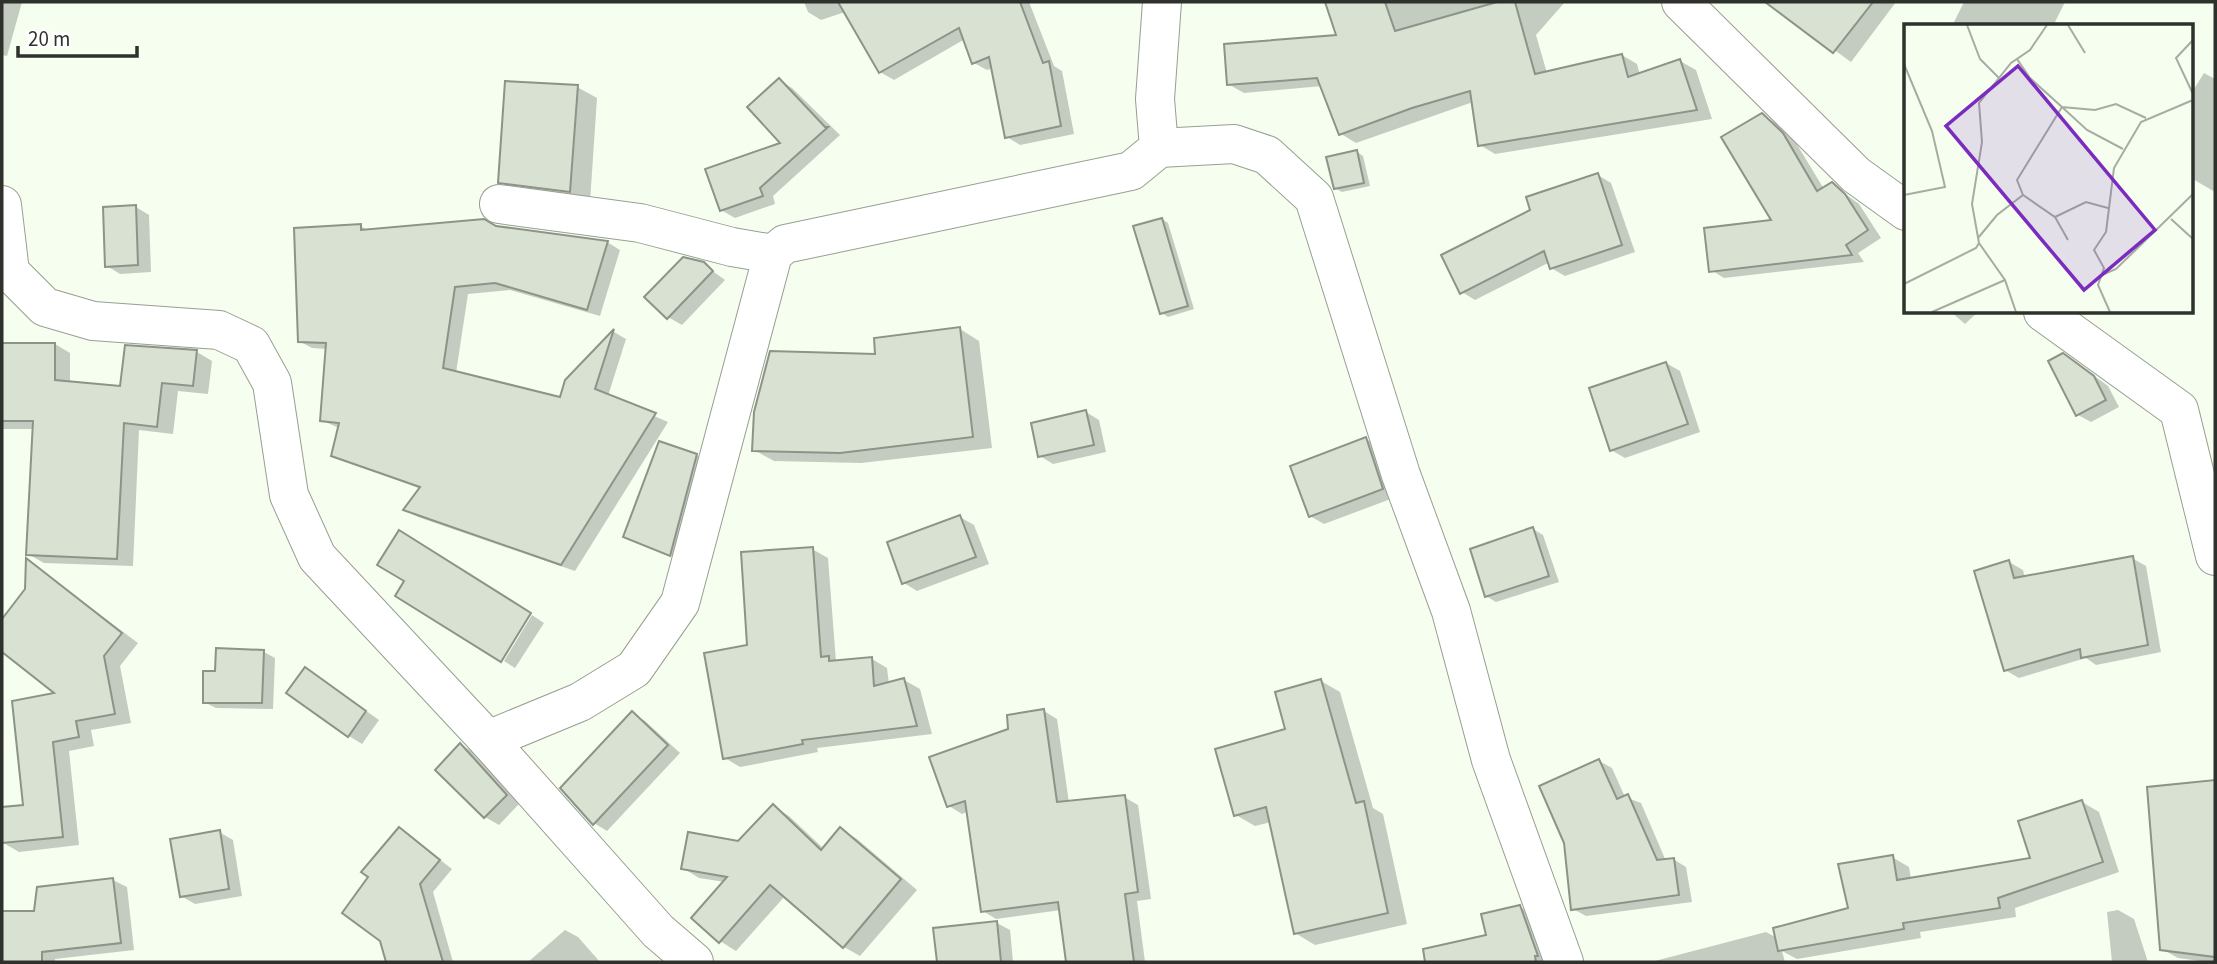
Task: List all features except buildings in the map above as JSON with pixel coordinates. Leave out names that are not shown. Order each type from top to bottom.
[{"type":"street","points":[[1159,148],[1155,99],[1162,2]]},
{"type":"street","points":[[1681,2],[1856,175],[1904,210]]},
{"type":"street","points":[[488,740],[580,702],[634,669],[680,603],[773,254],[785,244],[1131,171],[1159,148],[1234,144],[1267,155],[1314,198],[1401,475],[1451,611],[1491,760],[1564,962]]},
{"type":"street","points":[[499,204],[640,223],[732,247],[773,254]]},
{"type":"street","points":[[3,210],[10,272],[45,307],[93,321],[219,330],[251,345],[272,383],[289,495],[317,557],[488,740],[658,931],[694,962]]},
{"type":"street","points":[[2044,313],[2179,410],[2215,556]]}]
